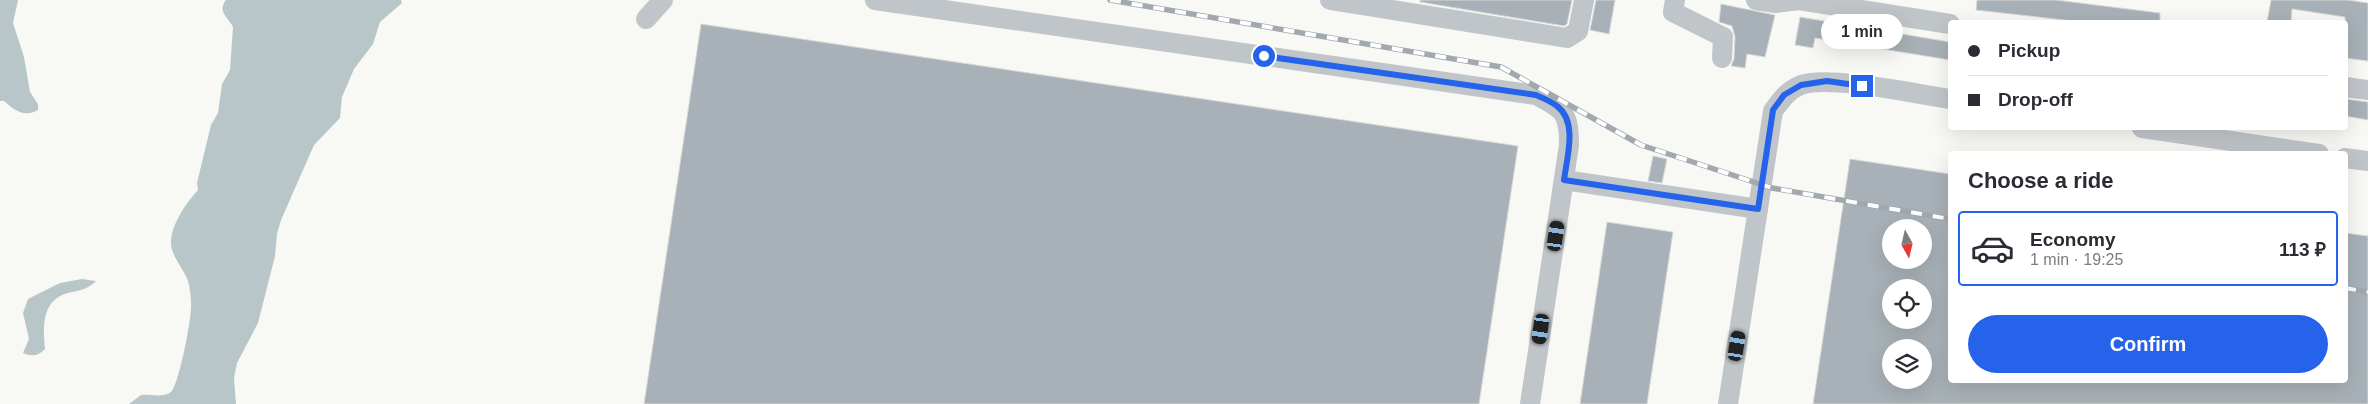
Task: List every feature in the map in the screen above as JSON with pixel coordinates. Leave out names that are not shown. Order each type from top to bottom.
[{"type":"lane","points":[[646,19],[663,0]]},
{"type":"lane","points":[[875,0],[1536,95],[1558,106],[1569,122],[1569,145],[1530,404]]},
{"type":"lane","points":[[1330,0],[1567,38],[1578,31],[1584,0]]},
{"type":"lane","points":[[1675,0],[1673,12],[1723,37],[1722,58]]},
{"type":"lane","points":[[1756,0],[1776,3],[1799,0],[1948,24]]},
{"type":"lane","points":[[1728,404],[1773,110],[1784,95],[1801,85],[1827,81],[1948,99]]},
{"type":"lane","points":[[2348,87],[2368,90]]},
{"type":"lane","points":[[2156,130],[2299,151]]},
{"type":"lane","points":[[2348,158],[2368,161]]},
{"type":"lane","points":[[1564,180],[1758,209]]},
{"type":"shaded area","points":[[0,0],[18,0],[13,23],[24,57],[30,92],[38,104],[38,110],[33,112],[20,112],[4,101],[0,101]]},
{"type":"shaded area","points":[[226,0],[401,0],[402,3],[380,22],[373,44],[354,69],[342,97],[340,118],[314,145],[281,220],[277,234],[275,256],[258,323],[237,363],[234,378],[236,404],[129,404],[141,395],[160,395],[171,392],[181,365],[191,311],[191,298],[188,281],[175,258],[171,243],[180,215],[198,190],[197,183],[211,125],[218,113],[222,84],[230,70],[233,27],[223,11]]},
{"type":"shaded area","points":[[82,279],[96,281],[86,288],[59,297],[48,308],[44,324],[45,349],[35,355],[23,353],[29,339],[23,313],[28,299],[60,283]]},
{"type":"building","points":[[1420,0],[1572,0],[1567,24],[1564,26],[1420,2]]},
{"type":"building","points":[[1596,0],[1615,0],[1609,34],[1590,30]]},
{"type":"building","points":[[1977,0],[2056,0],[2160,13],[2160,20],[2064,20],[1976,10]]},
{"type":"building","points":[[2271,0],[2348,0],[2368,3],[2368,61],[2348,58],[2348,20],[2345,20],[2345,17],[2292,9],[2291,20],[2267,20]]},
{"type":"building","points":[[1721,4],[1775,15],[1765,57],[1747,54],[1745,68],[1731,66],[1734,59],[1735,37],[1732,26],[1719,22]]},
{"type":"building","points":[[1800,17],[1948,42],[1948,60],[1815,38],[1813,48],[1795,45]]},
{"type":"building","points":[[701,24],[1518,146],[1479,404],[644,404]]},
{"type":"building","points":[[2348,99],[2368,102],[2368,120],[2348,117]]},
{"type":"building","points":[[1653,156],[1667,159],[1662,183],[1648,181]]},
{"type":"building","points":[[1850,159],[1948,174],[1948,383],[2348,383],[2348,233],[2368,236],[2368,404],[1813,404]]},
{"type":"building","points":[[1607,222],[1673,232],[1647,404],[1580,404]]},
{"type":"railway","points":[[1110,0],[1501,67],[1641,145],[1772,188],[1948,219]]},
{"type":"railway","points":[[2348,289],[2368,292]]},
{"type":"route","points":[[1264,56],[1536,95],[1558,106],[1569,122],[1569,145],[1564,180],[1758,209],[1773,110],[1784,95],[1801,85],[1827,81],[1862,86]]}]
